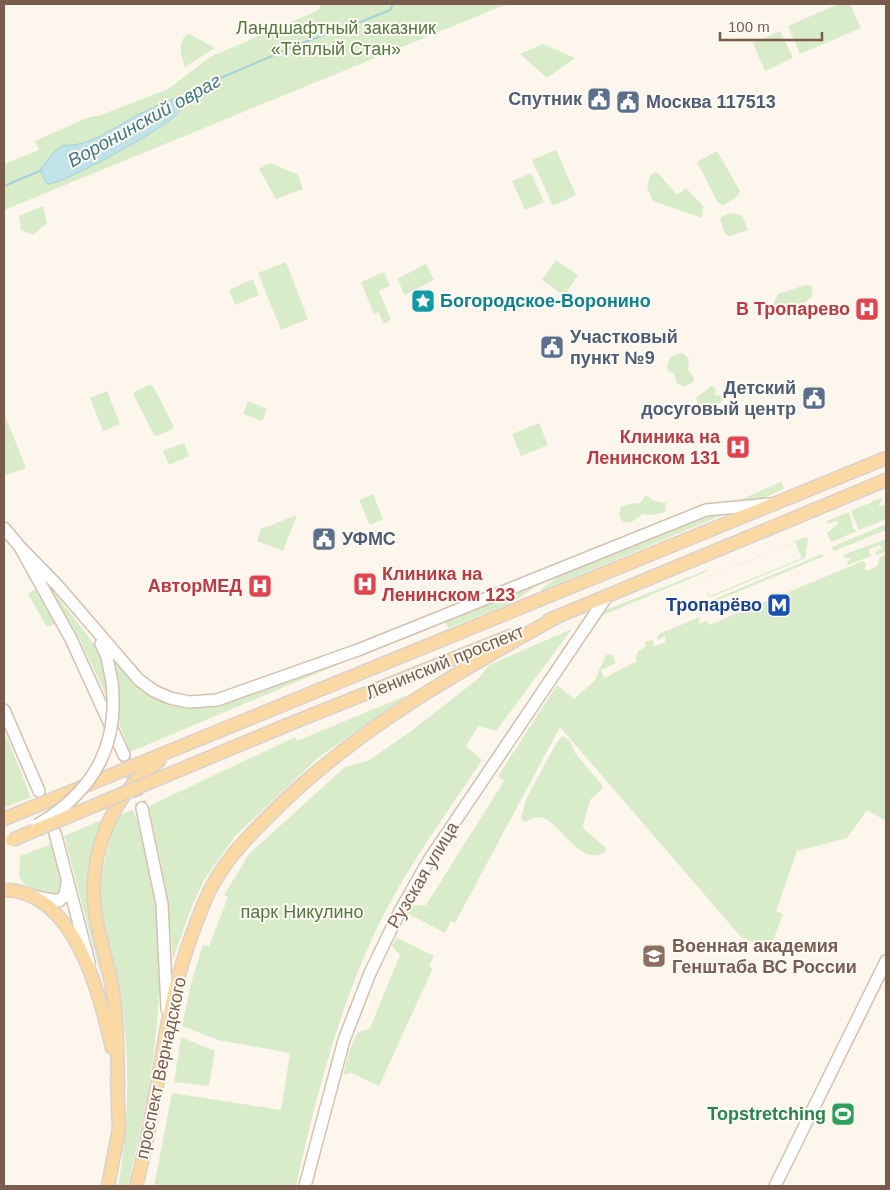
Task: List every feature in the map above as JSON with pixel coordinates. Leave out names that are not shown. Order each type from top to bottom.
[{"type":"main road","name":"Ленинский проспект","points":[[4,819],[886,458]]},
{"type":"main road","name":"Ленинский проспект","points":[[8,842],[287,725],[557,617],[886,480]]},
{"type":"main road","points":[[4,528],[20,548],[58,586],[89,626],[131,673],[154,691],[180,701],[209,702],[358,650],[706,510],[775,504]]},
{"type":"main road","points":[[20,548],[83,663],[124,755]]},
{"type":"main road","name":"Рузская улица","points":[[305,1186],[344,1040],[370,972],[399,913],[430,860],[607,596]]},
{"type":"main road","name":"проспект Вернадского","points":[[136,1186],[147,1141],[167,1026],[182,968],[206,898],[224,864],[252,832],[309,777],[344,748],[445,680],[557,617]]},
{"type":"main road","points":[[8,842],[61,809],[86,786],[104,756],[112,725],[112,682],[107,658],[89,626]]},
{"type":"main road","points":[[4,710],[39,791]]},
{"type":"main road","points":[[118,1085],[115,1006],[95,910],[95,883],[98,859],[107,824],[124,794],[142,773],[177,748]]},
{"type":"main road","points":[[142,808],[164,922],[167,1026]]},
{"type":"main road","points":[[55,833],[92,975]]},
{"type":"main road","points":[[4,890],[59,901],[67,890],[67,874]]},
{"type":"main road","name":"проспект Вернадского","points":[[30,895],[64,923],[80,948],[92,975],[111,1044],[118,1085],[118,1129],[108,1186]]},
{"type":"main road","points":[[775,1186],[886,961]]},
{"type":"green space","name":"Ландшафтный заказник «Тёплый Стан»","points":[[320,4],[507,4],[4,210],[4,164],[39,150],[35,141],[87,118],[101,115],[168,89],[210,57],[319,10]]},
{"type":"green space","points":[[838,4],[850,4],[861,28],[800,54],[788,26]]},
{"type":"green space","points":[[780,31],[793,58],[765,71],[753,43]]},
{"type":"green space","points":[[189,34],[215,48],[185,67],[181,54],[181,43],[186,35]]},
{"type":"green space","points":[[543,44],[575,58],[547,78],[520,54]]},
{"type":"green space","points":[[556,150],[576,195],[553,206],[532,160]]},
{"type":"green space","points":[[717,151],[740,191],[738,196],[723,205],[718,203],[697,162]]},
{"type":"green space","points":[[270,163],[298,175],[303,189],[276,199],[259,169]]},
{"type":"green space","points":[[657,172],[677,195],[686,188],[703,206],[702,218],[653,201],[647,187],[651,174]]},
{"type":"green space","points":[[531,173],[544,202],[525,210],[512,181]]},
{"type":"green space","points":[[43,206],[47,223],[33,235],[21,230],[19,216]]},
{"type":"green space","points":[[729,213],[742,215],[748,230],[730,236],[725,234],[720,218]]},
{"type":"green space","points":[[556,260],[578,275],[564,296],[542,280]]},
{"type":"green space","points":[[286,262],[308,319],[281,330],[258,273]]},
{"type":"green space","points":[[426,264],[434,280],[405,295],[397,279]]},
{"type":"green space","points":[[384,272],[390,286],[379,291],[391,320],[383,324],[379,312],[374,314],[361,282]]},
{"type":"green space","points":[[253,279],[259,295],[235,305],[229,290]]},
{"type":"green space","points":[[805,285],[812,286],[812,297],[785,315],[773,304],[778,294]]},
{"type":"green space","points":[[682,353],[689,359],[688,369],[694,378],[693,382],[683,387],[677,383],[674,373],[669,372],[667,368],[670,357]]},
{"type":"green space","points":[[149,385],[153,386],[173,425],[173,429],[157,436],[154,435],[134,396],[134,392]]},
{"type":"green space","points":[[712,386],[716,389],[715,395],[722,396],[724,399],[710,411],[706,409],[705,404],[698,403],[696,398]]},
{"type":"green space","points":[[107,391],[120,424],[103,431],[90,398]]},
{"type":"green space","points":[[248,401],[267,409],[262,421],[243,414]]},
{"type":"green space","points":[[4,413],[26,468],[4,476]]},
{"type":"green space","points":[[539,423],[548,445],[521,456],[512,434]]},
{"type":"green space","points":[[184,443],[189,456],[169,465],[163,451]]},
{"type":"green space","points":[[781,482],[784,489],[764,498],[735,502]]},
{"type":"green space","points":[[373,494],[383,519],[370,525],[359,500]]},
{"type":"green space","points":[[646,495],[654,501],[666,503],[665,512],[653,515],[643,514],[630,523],[622,521],[619,514],[621,507],[640,503]]},
{"type":"green space","points":[[881,498],[882,501],[878,506],[886,505],[886,519],[859,530],[851,511]]},
{"type":"green space","points":[[732,511],[540,590],[564,572],[703,514]]},
{"type":"green space","points":[[849,512],[853,528],[857,531],[831,542],[827,533],[839,523],[835,521],[828,524],[827,521]]},
{"type":"green space","points":[[297,515],[283,551],[257,541],[261,529]]},
{"type":"green space","points":[[886,524],[886,530],[834,551],[832,547]]},
{"type":"green space","points":[[806,537],[808,539],[805,558],[709,598],[706,591],[710,596],[802,558],[795,542],[595,623]]},
{"type":"green space","points":[[886,539],[886,552],[876,555],[875,552],[882,548],[880,545],[868,550],[871,556],[848,565],[847,563],[851,558],[845,558],[843,555]]},
{"type":"green space","points":[[822,554],[824,556],[711,603],[710,601]]},
{"type":"green space","points":[[886,554],[886,821],[867,810],[847,838],[797,851],[776,911],[783,914],[770,949],[741,937],[560,727],[455,923],[451,921],[445,933],[405,912],[408,906],[426,905],[504,781],[498,776],[557,685],[574,699],[595,680],[606,655],[612,654],[616,663],[601,670],[604,678],[637,661],[638,651],[647,646],[644,642],[653,640],[654,647],[665,642],[665,636],[658,640],[657,637],[661,633],[700,617],[698,624],[707,621],[709,625],[863,561],[866,564],[864,569],[867,571],[877,566],[880,557]]},
{"type":"green space","points":[[709,569],[704,573],[596,618],[603,611]]},
{"type":"green space","points":[[549,576],[514,602],[448,628],[444,618]]},
{"type":"green space","points":[[43,578],[98,649],[104,665],[108,699],[78,636]]},
{"type":"green space","points":[[35,589],[55,624],[47,627],[28,594]]},
{"type":"green space","name":"парк Никулино","points":[[572,629],[496,731],[478,726],[466,746],[482,760],[404,879],[366,952],[341,1017],[331,1050],[296,1186],[154,1186],[172,1093],[281,1110],[290,1053],[218,1040],[182,1026],[191,983],[203,945],[209,946],[228,897],[224,895],[249,854],[345,767],[368,761],[410,732],[479,678],[489,665]]},
{"type":"green space","points":[[362,651],[363,654],[130,752],[118,721],[119,703],[114,662],[134,684],[157,699],[169,705],[198,708],[213,707],[237,699]]},
{"type":"green space","points":[[410,694],[319,757],[236,835],[204,880],[190,911],[173,960],[166,888],[149,806],[295,737],[297,741]]},
{"type":"green space","points":[[4,730],[31,797],[4,808]]},
{"type":"green space","points":[[563,736],[570,741],[575,753],[602,785],[602,789],[590,800],[583,825],[584,829],[606,848],[605,852],[595,855],[586,853],[569,841],[546,819],[537,817],[524,822],[521,819],[526,799],[557,742]]},
{"type":"green space","points":[[133,810],[149,868],[156,908],[159,988],[152,1067],[137,1147],[128,1186],[118,1186],[122,1163],[127,1096],[125,1028],[120,993],[106,935],[101,900],[103,875],[110,838],[119,815]]},
{"type":"green space","points":[[104,819],[94,853],[87,900],[103,984],[64,836]]},
{"type":"green space","points":[[51,844],[63,887],[57,895],[49,897],[25,885],[19,876],[20,856]]},
{"type":"green space","points":[[397,938],[434,956],[429,966],[433,968],[379,1086],[351,1073],[343,1075],[349,1052],[357,1033],[370,1028],[400,955],[392,946]]},
{"type":"green space","points":[[181,1037],[215,1051],[209,1086],[174,1082]]},
{"type":"water","points":[[178,97],[181,106],[180,111],[158,128],[93,165],[73,175],[47,184],[40,170],[54,152],[63,145],[74,145],[95,138],[154,107]]},
{"type":"waterway","name":"Воронинский овраг","points":[[180,102],[211,82],[305,42],[390,10],[393,4]]},
{"type":"waterway","name":"Воронинский овраг","points":[[4,186],[42,170]]},
{"type":"tunnel","points":[[124,755],[142,808]]},
{"type":"place","name":"Спутник","points":[[599,99]]},
{"type":"place","name":"Москва 117513","points":[[628,102]]},
{"type":"place","name":"Богородское-Воронино","points":[[423,301]]},
{"type":"place","name":"В Тропарево","points":[[867,309]]},
{"type":"place","name":"Участковый пункт №9","points":[[552,347]]},
{"type":"place","name":"Детский досуговый центр","points":[[814,398]]},
{"type":"place","name":"Клиника на Ленинском 131","points":[[738,447]]},
{"type":"place","name":"УФМС","points":[[324,539]]},
{"type":"place","name":"Клиника на Ленинском 123","points":[[365,584]]},
{"type":"place","name":"АвторМЕД","points":[[260,586]]},
{"type":"place","name":"Тропарёво","points":[[779,605]]},
{"type":"place","name":"Военная академия Генштаба ВС России","points":[[654,956]]},
{"type":"place","name":"Topstretching","points":[[843,1114]]}]
